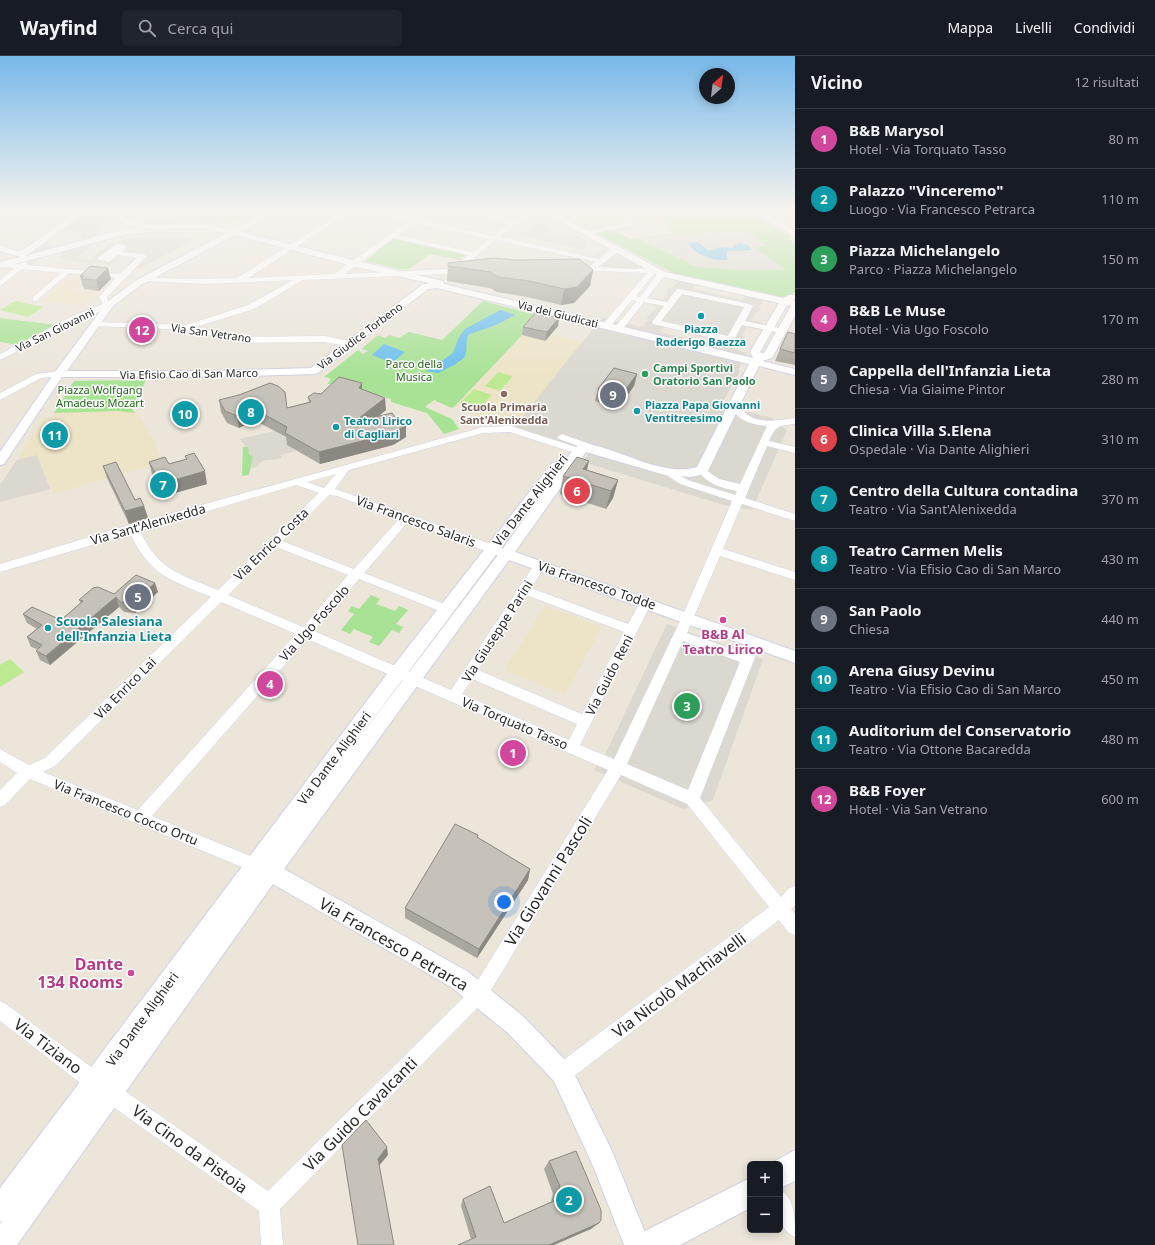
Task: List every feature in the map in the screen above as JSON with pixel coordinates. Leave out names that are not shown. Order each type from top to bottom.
[{"type":"main road","points":[[783,1172],[795,1164]]},
{"type":"main road","points":[[650,1245],[747,1194]]},
{"type":"street","points":[[0,284],[18,264]]},
{"type":"street","points":[[37,264],[67,271],[114,275],[120,278]]},
{"type":"street","points":[[0,461],[96,324],[107,300],[120,278],[134,264]]},
{"type":"street","points":[[107,300],[173,264]]},
{"type":"street","points":[[239,280],[263,264]]},
{"type":"street","points":[[337,275],[350,264]]},
{"type":"street","name":"Via dei Giudicati","points":[[358,264],[423,282],[425,287],[440,286],[499,299]]},
{"type":"street","points":[[437,282],[448,271],[457,268],[461,264]]},
{"type":"street","points":[[591,268],[595,264]]},
{"type":"street","points":[[640,264],[654,273]]},
{"type":"street","points":[[566,268],[591,268],[636,273],[654,273],[790,302]]},
{"type":"street","points":[[36,299],[67,271]]},
{"type":"street","points":[[146,279],[191,282],[390,272],[472,271]]},
{"type":"street","points":[[606,326],[654,273]]},
{"type":"street","points":[[654,273],[641,299],[618,328],[758,360],[795,372]]},
{"type":"street","name":"Via dei Giudicati","points":[[405,276],[437,282],[499,299],[618,328]]},
{"type":"street","points":[[187,328],[210,322],[251,307],[297,280],[308,277]]},
{"type":"street","points":[[265,279],[279,285],[280,289]]},
{"type":"street","name":"Via Giudice Torbeno","points":[[314,371],[425,287]]},
{"type":"street","points":[[680,291],[750,306],[740,322],[730,339],[656,322],[680,291]]},
{"type":"street","points":[[758,360],[755,352],[769,328],[795,296]]},
{"type":"street","points":[[631,297],[669,305]]},
{"type":"street","name":"Via San Giovanni","points":[[0,357],[90,312],[107,300]]},
{"type":"street","points":[[511,429],[667,472],[688,475],[702,470],[758,360],[768,356],[795,307]]},
{"type":"street","points":[[621,308],[632,311]]},
{"type":"street","points":[[204,331],[210,322]]},
{"type":"street","points":[[740,322],[781,331]]},
{"type":"street","name":"Via San Vetrano","points":[[96,324],[187,328],[243,340],[325,339],[351,344]]},
{"type":"street","name":"Via Efisio Cao di San Marco","points":[[62,374],[314,371]]},
{"type":"street","points":[[0,397],[39,376],[62,374]]},
{"type":"street","points":[[734,405],[738,412],[746,418],[776,424],[795,421]]},
{"type":"street","points":[[727,420],[754,426],[766,437],[795,450]]},
{"type":"street","points":[[740,500],[766,437],[776,424]]},
{"type":"street","points":[[511,429],[556,436],[583,448]]},
{"type":"street","name":"Via Sant'Alenixedda","points":[[0,568],[133,528],[416,447],[483,430],[511,429]]},
{"type":"street","name":"Via Dante Alighieri","points":[[1,1245],[104,1087],[262,868],[404,676],[499,551],[579,451],[583,448]]},
{"type":"street","points":[[296,482],[324,491],[336,482],[346,468]]},
{"type":"street","points":[[702,470],[711,479],[720,483],[744,488]]},
{"type":"street","points":[[667,472],[684,482],[795,518]]},
{"type":"street","name":"Via Francesco Salaris","points":[[324,491],[338,493],[499,551]]},
{"type":"street","name":"Via Enrico Costa","points":[[218,596],[324,491]]},
{"type":"street","name":"Via Giovanni Pascoli","points":[[479,994],[618,767],[680,635],[716,551],[740,500]]},
{"type":"street","name":"Via Ugo Foscolo","points":[[141,818],[407,517]]},
{"type":"street","name":"Via Torquato Tasso","points":[[133,528],[150,558],[160,570],[304,634],[454,696],[692,799]]},
{"type":"street","points":[[274,542],[446,610]]},
{"type":"street","name":"Via Dante Alighieri","points":[[404,676],[446,610],[499,551]]},
{"type":"street","name":"Via Francesco Todde","points":[[499,551],[688,617],[795,657]]},
{"type":"street","points":[[716,551],[795,576]]},
{"type":"street","name":"Via Giuseppe Parini","points":[[454,696],[540,565]]},
{"type":"street","points":[[524,590],[631,630]]},
{"type":"street","name":"Via Enrico Lai","points":[[28,772],[48,764],[218,596]]},
{"type":"street","name":"Via Guido Reni","points":[[572,747],[646,602]]},
{"type":"street","points":[[680,635],[748,660]]},
{"type":"street","points":[[755,642],[692,799],[795,927]]},
{"type":"street","points":[[470,672],[585,721]]},
{"type":"street","name":"Via Francesco Cocco Ortu","points":[[0,755],[28,772],[262,868]]},
{"type":"street","points":[[0,800],[28,772]]},
{"type":"street","name":"Via Francesco Petrarca","points":[[262,868],[459,979],[516,1025],[562,1073],[604,1160],[637,1245]]},
{"type":"street","name":"Via Nicolò Machiavelli","points":[[562,1073],[780,908],[795,894]]},
{"type":"street","name":"Via Guido Cavalcanti","points":[[269,1205],[479,994]]},
{"type":"street","name":"Via Tiziano","points":[[0,1010],[104,1087]]},
{"type":"street","name":"Via Dante Alighieri","points":[[0,1209],[104,1087]]},
{"type":"street","name":"Via Cino da Pistoia","points":[[104,1087],[269,1205]]},
{"type":"street","points":[[269,1205],[272,1245]]},
{"type":"street","points":[[783,1206],[795,1226]]},
{"type":"shaded area","points":[[0,264],[31,264],[25,269],[0,268]]},
{"type":"shaded area","points":[[127,264],[147,264],[140,268],[126,266]]},
{"type":"shaded area","points":[[636,264],[648,270],[632,271],[582,265]]},
{"type":"shaded area","points":[[693,264],[779,264],[787,270],[737,270],[698,267]]},
{"type":"shaded area","points":[[73,274],[90,275],[74,291],[96,293],[83,305],[43,301]]},
{"type":"shaded area","name":"Piazza Papa Giovanni Ventitreesimo","points":[[678,281],[695,285],[692,289],[742,300],[746,296],[763,300],[759,308],[761,309],[759,312],[756,312],[751,320],[763,323],[760,330],[747,327],[742,336],[745,337],[742,341],[739,340],[734,349],[746,353],[738,370],[740,371],[721,405],[772,418],[787,430],[752,510],[724,505],[583,462],[590,451],[520,431],[510,421],[520,420],[603,318],[642,327],[649,319],[646,318],[658,307],[647,303],[652,298],[663,300],[669,292],[667,292],[669,288],[672,289]],"holes":[[[664,327],[686,332],[685,334],[717,340],[714,345],[660,332]]]},
{"type":"shaded area","points":[[551,334],[582,342],[520,420],[486,422],[455,406],[522,335],[545,341]]},
{"type":"shaded area","points":[[122,411],[132,413],[137,412],[152,437],[163,462],[53,494],[37,455],[17,460],[44,417],[52,417],[54,413]]},
{"type":"shaded area","points":[[275,431],[288,439],[287,445],[297,451],[280,455],[282,458],[262,461],[256,467],[251,468],[253,456],[249,455],[248,447],[246,447],[240,439]]},
{"type":"shaded area","points":[[37,455],[50,489],[0,502],[0,485],[17,460]]},
{"type":"shaded area","points":[[545,606],[602,627],[565,695],[504,670]]},
{"type":"shaded area","points":[[667,624],[763,659],[713,800],[683,809],[594,770],[606,753]]},
{"type":"green space","points":[[380,264],[415,264],[409,269],[399,269]]},
{"type":"green space","points":[[657,264],[795,264],[795,292],[782,297],[673,273]]},
{"type":"green space","points":[[15,301],[43,307],[28,317],[0,310]]},
{"type":"green space","name":"Parco della Musica","points":[[483,301],[540,316],[455,406],[452,408],[434,400],[425,407],[452,419],[459,429],[444,434],[427,413],[391,402],[391,399],[341,384],[327,384],[330,381],[330,378],[324,377],[358,350],[363,354],[368,351],[361,349],[378,335],[385,338],[389,335],[399,338],[409,332],[442,340]]},
{"type":"green space","points":[[0,318],[56,325],[18,345],[0,342]]},
{"type":"green space","points":[[498,372],[513,376],[500,391],[485,386]]},
{"type":"green space","name":"Piazza Wolfgang Amadeus Mozart","points":[[146,380],[136,400],[128,403],[135,413],[117,411],[54,413],[74,381]]},
{"type":"green space","points":[[474,389],[492,395],[479,409],[460,403]]},
{"type":"green space","points":[[243,447],[248,447],[253,458],[249,475],[242,476]]},
{"type":"green space","points":[[371,595],[380,599],[376,604],[395,611],[399,606],[408,610],[396,624],[403,627],[399,633],[392,630],[379,646],[369,642],[373,637],[354,629],[350,634],[341,630],[354,614],[348,611],[352,606],[359,609]]},
{"type":"green space","points":[[10,659],[24,672],[0,687],[0,665]]},
{"type":"water","points":[[500,310],[515,315],[496,325],[470,334],[467,337],[466,354],[464,358],[454,365],[438,373],[426,371],[453,353],[459,337],[465,329]]},
{"type":"water","points":[[384,344],[405,352],[392,363],[372,355]]},
{"type":"building","points":[[448,264],[586,264],[593,270],[577,287],[564,289],[529,281],[498,277],[491,272],[448,266]]},
{"type":"building","points":[[90,266],[108,268],[96,280],[81,279],[84,276],[80,276]]},
{"type":"building","points":[[536,312],[559,318],[547,332],[523,327]]},
{"type":"building","points":[[788,332],[795,334],[795,353],[780,349]]},
{"type":"building","points":[[614,368],[637,374],[621,396],[598,389]]},
{"type":"building","points":[[339,377],[362,383],[359,388],[385,398],[354,422],[392,413],[406,425],[393,433],[319,452],[285,433],[287,427],[252,408],[237,416],[225,411],[219,400],[239,395],[270,383],[278,386],[285,392],[287,408],[311,402],[308,397],[314,393],[321,394]]},
{"type":"building","points":[[194,453],[205,471],[161,484],[149,462],[165,457],[169,464],[187,459],[185,456]]},
{"type":"building","points":[[577,457],[589,461],[583,469],[618,480],[611,491],[563,476]]},
{"type":"building","points":[[116,462],[135,500],[140,498],[144,506],[125,511],[103,466]]},
{"type":"building","points":[[136,575],[155,583],[132,604],[120,602],[116,597],[46,656],[36,651],[42,645],[27,637],[42,625],[23,614],[32,607],[61,620],[83,601],[79,600],[93,588],[98,587],[114,594]]},
{"type":"building","points":[[455,824],[478,835],[477,837],[530,869],[479,949],[405,908]]},
{"type":"building","points":[[366,1120],[387,1147],[378,1159],[394,1245],[358,1245],[342,1145]]},
{"type":"building","points":[[576,1151],[601,1210],[601,1220],[599,1223],[549,1245],[458,1245],[476,1237],[463,1199],[490,1186],[504,1223],[556,1200],[560,1186],[549,1161]]},
{"type":"place","name":"Piazza Roderigo Baezza","points":[[701,316]]},
{"type":"place","name":"B&B Foyer","points":[[142,330]]},
{"type":"place","name":"Campi Sportivi Oratorio San Paolo","points":[[645,374]]},
{"type":"place","name":"Scuola Primaria Sant'Alenixedda","points":[[504,394]]},
{"type":"place","name":"San Paolo","points":[[613,395]]},
{"type":"place","name":"Piazza Papa Giovanni Ventitreesimo","points":[[637,411]]},
{"type":"place","name":"Teatro Carmen Melis","points":[[251,412]]},
{"type":"place","name":"Arena Giusy Devinu","points":[[185,414]]},
{"type":"place","name":"Teatro Lirico di Cagliari","points":[[336,427]]},
{"type":"place","name":"Auditorium del Conservatorio","points":[[55,435]]},
{"type":"place","name":"Centro della Cultura contadina","points":[[163,485]]},
{"type":"place","name":"Clinica Villa S.Elena","points":[[577,491]]},
{"type":"place","name":"Cappella dell'Infanzia Lieta","points":[[138,597]]},
{"type":"place","name":"B&B Al Teatro Lirico","points":[[723,620]]},
{"type":"place","name":"Scuola Salesiana dell'Infanzia Lieta","points":[[48,628]]},
{"type":"place","name":"B&B Le Muse","points":[[270,684]]},
{"type":"place","name":"Piazza Michelangelo","points":[[687,706]]},
{"type":"place","name":"B&B Marysol","points":[[513,753]]},
{"type":"place","name":"Dante 134 Rooms","points":[[131,973]]},
{"type":"place","name":"Palazzo \"Vinceremo\"","points":[[569,1200]]}]
